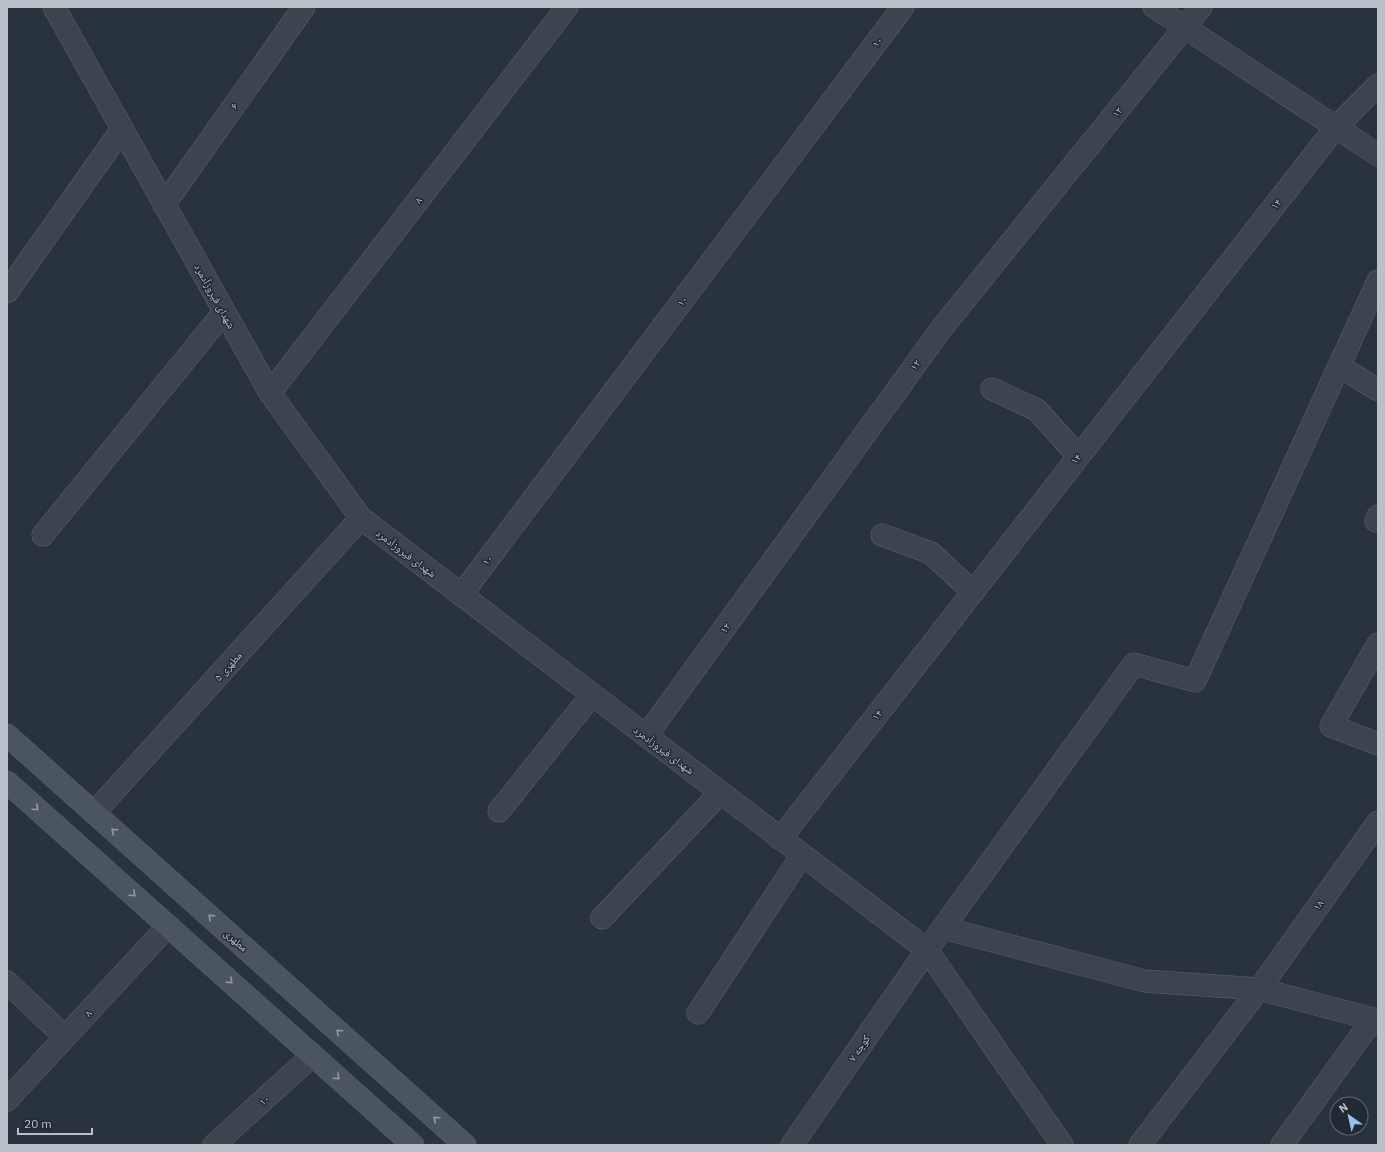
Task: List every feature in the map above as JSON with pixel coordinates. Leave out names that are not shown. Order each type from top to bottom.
[{"type":"main road","name":"مطهری","points":[[7,735],[465,1145]]},
{"type":"main road","points":[[7,782],[413,1145]]},
{"type":"street","name":"۶","points":[[164,205],[304,7]]},
{"type":"street","name":"۸","points":[[270,393],[567,7]]},
{"type":"street","name":"۱۰","points":[[461,595],[903,7]]},
{"type":"street","points":[[1154,7],[1378,155]]},
{"type":"street","name":"۱۲","points":[[646,736],[942,328],[1201,7]]},
{"type":"street","name":"شهدای فیروزآدمرد","points":[[57,9],[164,205],[270,393],[361,518],[927,950],[1062,1145]]},
{"type":"street","name":"۱۴","points":[[780,839],[1336,127],[1378,85]]},
{"type":"street","points":[[7,292],[122,129]]},
{"type":"street","points":[[1378,281],[1339,366],[1378,390]]},
{"type":"street","points":[[43,535],[224,312]]},
{"type":"street","name":"کوچه ۷","points":[[792,1145],[927,950],[1134,664],[1195,681],[1339,366]]},
{"type":"street","points":[[992,389],[1037,410],[1078,456]]},
{"type":"street","name":"مطهری ۵","points":[[94,813],[361,518]]},
{"type":"street","points":[[882,535],[931,553],[973,592]]},
{"type":"street","points":[[1378,644],[1331,726],[1378,744]]},
{"type":"street","points":[[498,811],[592,695]]},
{"type":"street","points":[[602,918],[720,793]]},
{"type":"street","name":"۱۸","points":[[1140,1145],[1258,989],[1378,822]]},
{"type":"street","points":[[698,1013],[802,855]]},
{"type":"street","name":"۸","points":[[7,1100],[168,926]]},
{"type":"street","points":[[943,928],[1145,981],[1258,989],[1375,1021],[1282,1145]]},
{"type":"street","points":[[7,982],[65,1037]]},
{"type":"street","name":"۱۰","points":[[214,1145],[313,1055]]}]
